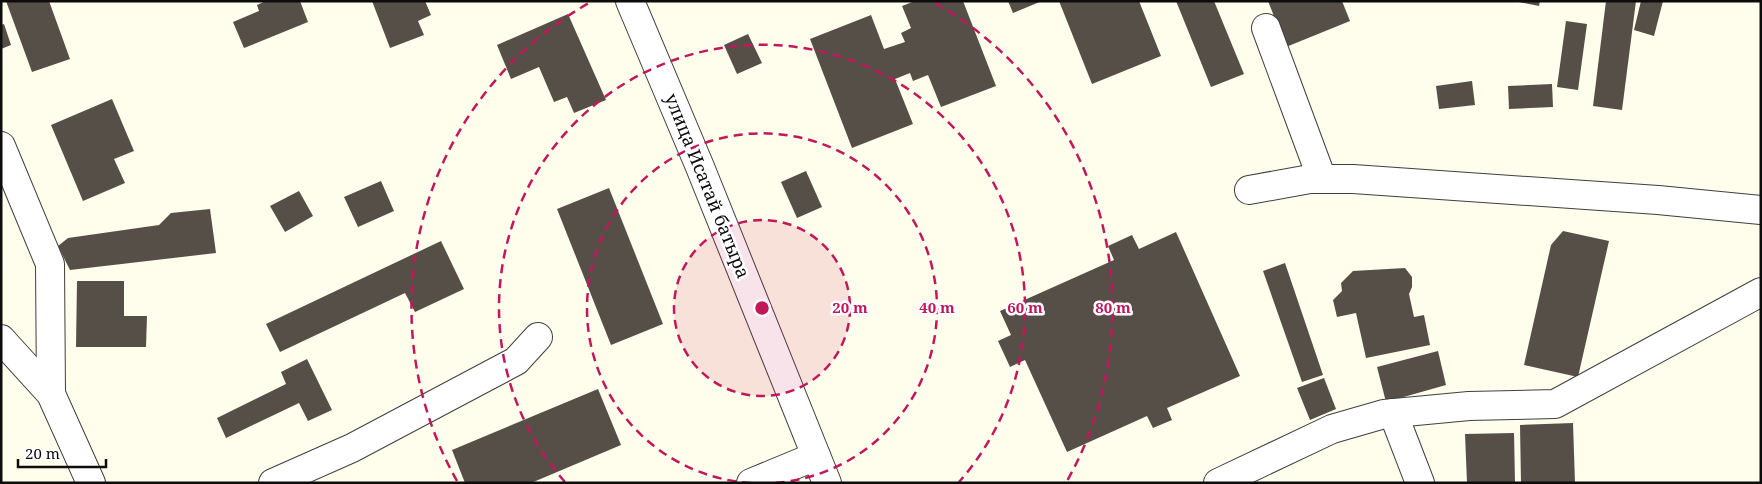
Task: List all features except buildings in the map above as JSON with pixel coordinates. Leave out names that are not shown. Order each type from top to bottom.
[{"type":"street","name":"улица Исатай батыра","points":[[630,1],[700,167],[827,483]]},
{"type":"street","points":[[1266,28],[1322,179]]},
{"type":"street","points":[[1,146],[50,264],[51,394]]},
{"type":"street","points":[[1249,190],[1310,180],[1353,179],[1658,200],[1761,210]]},
{"type":"street","points":[[1218,483],[1332,429],[1384,414],[1469,406],[1555,404],[1761,292]]},
{"type":"street","points":[[274,483],[352,448],[516,361],[538,336]]},
{"type":"street","points":[[1,339],[51,394],[91,483]]},
{"type":"street","points":[[1393,413],[1420,483]]},
{"type":"street","points":[[751,483],[816,456]]}]
